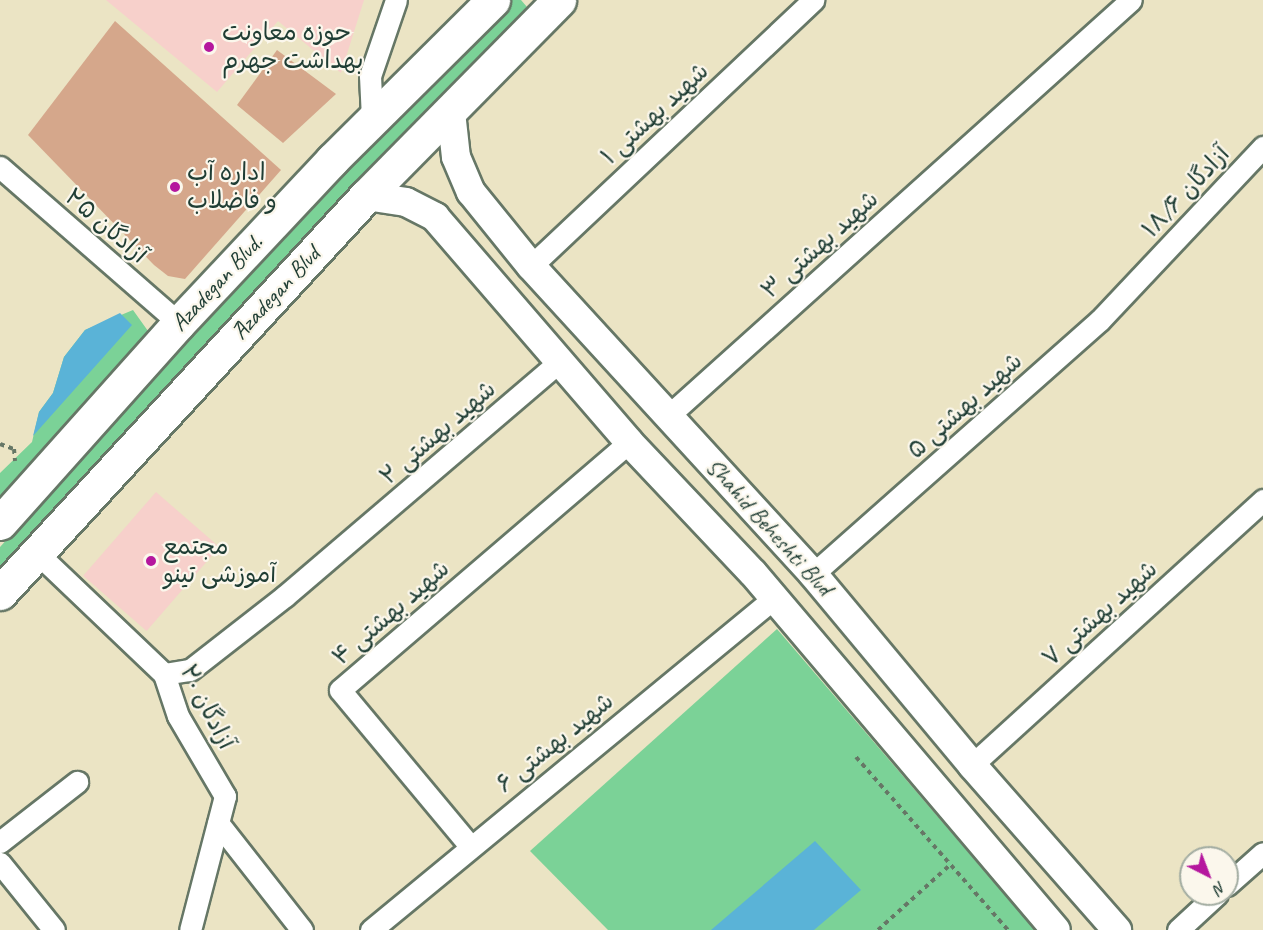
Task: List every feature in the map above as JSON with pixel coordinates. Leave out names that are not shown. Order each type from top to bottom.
[{"type":"main road","name":"Azadegan Blvd.","points":[[0,523],[179,323],[372,118],[493,0]]},
{"type":"main road","name":"َAzadegan Blvd","points":[[0,593],[366,196],[559,0]]},
{"type":"main road","name":"Shahid Beheshti Blvd","points":[[451,112],[456,156],[471,192],[531,266],[813,574],[972,765],[1117,930]]},
{"type":"main road","name":"Shahid Beheshti Blvd","points":[[366,196],[406,202],[435,217],[629,442],[774,598],[1056,930]]},
{"type":"main road","points":[[774,598],[813,574]]},
{"type":"street","points":[[372,118],[370,76],[396,0]]},
{"type":"street","name":"شهید بهشتی ۱","points":[[531,266],[813,0]]},
{"type":"street","name":"شهید بهشتی ۳","points":[[668,416],[1131,0]]},
{"type":"street","name":"آزادگان ۱۸/۶","points":[[1146,271],[1263,147]]},
{"type":"street","name":"آزادگان ۲۵","points":[[3,175],[179,323]]},
{"type":"street","name":"شهید بهشتی ۵","points":[[813,574],[1100,320],[1146,271]]},
{"type":"street","name":"شهید بهشتی ۲","points":[[164,674],[190,670],[350,543],[559,362]]},
{"type":"street","name":"شهید بهشتی ۴","points":[[470,846],[340,690],[629,442]]},
{"type":"street","name":"شهید بهشتی ۷","points":[[972,765],[1263,500]]},
{"type":"street","name":"آزادگان ۲۰","points":[[36,552],[164,674],[178,716],[225,796],[190,930]]},
{"type":"street","name":"شهید بهشتی ۶","points":[[371,930],[470,846],[774,598]]},
{"type":"street","points":[[0,843],[77,782]]},
{"type":"street","points":[[218,823],[302,930]]},
{"type":"street","points":[[1239,874],[1263,853]]},
{"type":"street","points":[[0,863],[54,930]]},
{"type":"street","points":[[1178,930],[1205,906]]},
{"type":"path","points":[[0,444],[14,448],[15,461]]},
{"type":"path","points":[[856,756],[1008,930]]},
{"type":"path","points":[[878,930],[951,864]]},
{"type":"shaded area","name":"حوزه معاونت بهداشت جهرم","points":[[106,0],[364,0],[341,73],[278,21],[217,92]]},
{"type":"shaded area","name":"مجتمع آموزشی تینو","points":[[156,492],[219,547],[147,631],[83,576]]},
{"type":"green space","points":[[511,0],[521,0],[527,7],[234,314],[0,577],[0,547],[223,302]]},
{"type":"green space","points":[[133,310],[148,331],[0,496],[0,473],[32,442],[39,412],[53,393],[64,357],[85,330]]},
{"type":"green space","points":[[777,629],[1035,930],[608,930],[530,851]]},
{"type":"water","points":[[120,313],[132,325],[33,436],[39,412],[53,393],[64,357],[85,330]]},
{"type":"water","points":[[815,841],[861,890],[814,930],[711,930]]},
{"type":"building","points":[[115,21],[281,170],[185,279],[168,276],[154,265],[28,135]]},
{"type":"building","points":[[277,50],[336,94],[283,143],[237,105]]},
{"type":"place","name":"حوزه معاونت بهداشت جهرم","points":[[209,47]]},
{"type":"place","name":"اداره آب و فاضلاب","points":[[175,187]]},
{"type":"place","name":"مجتمع آموزشی تینو","points":[[151,561]]}]
